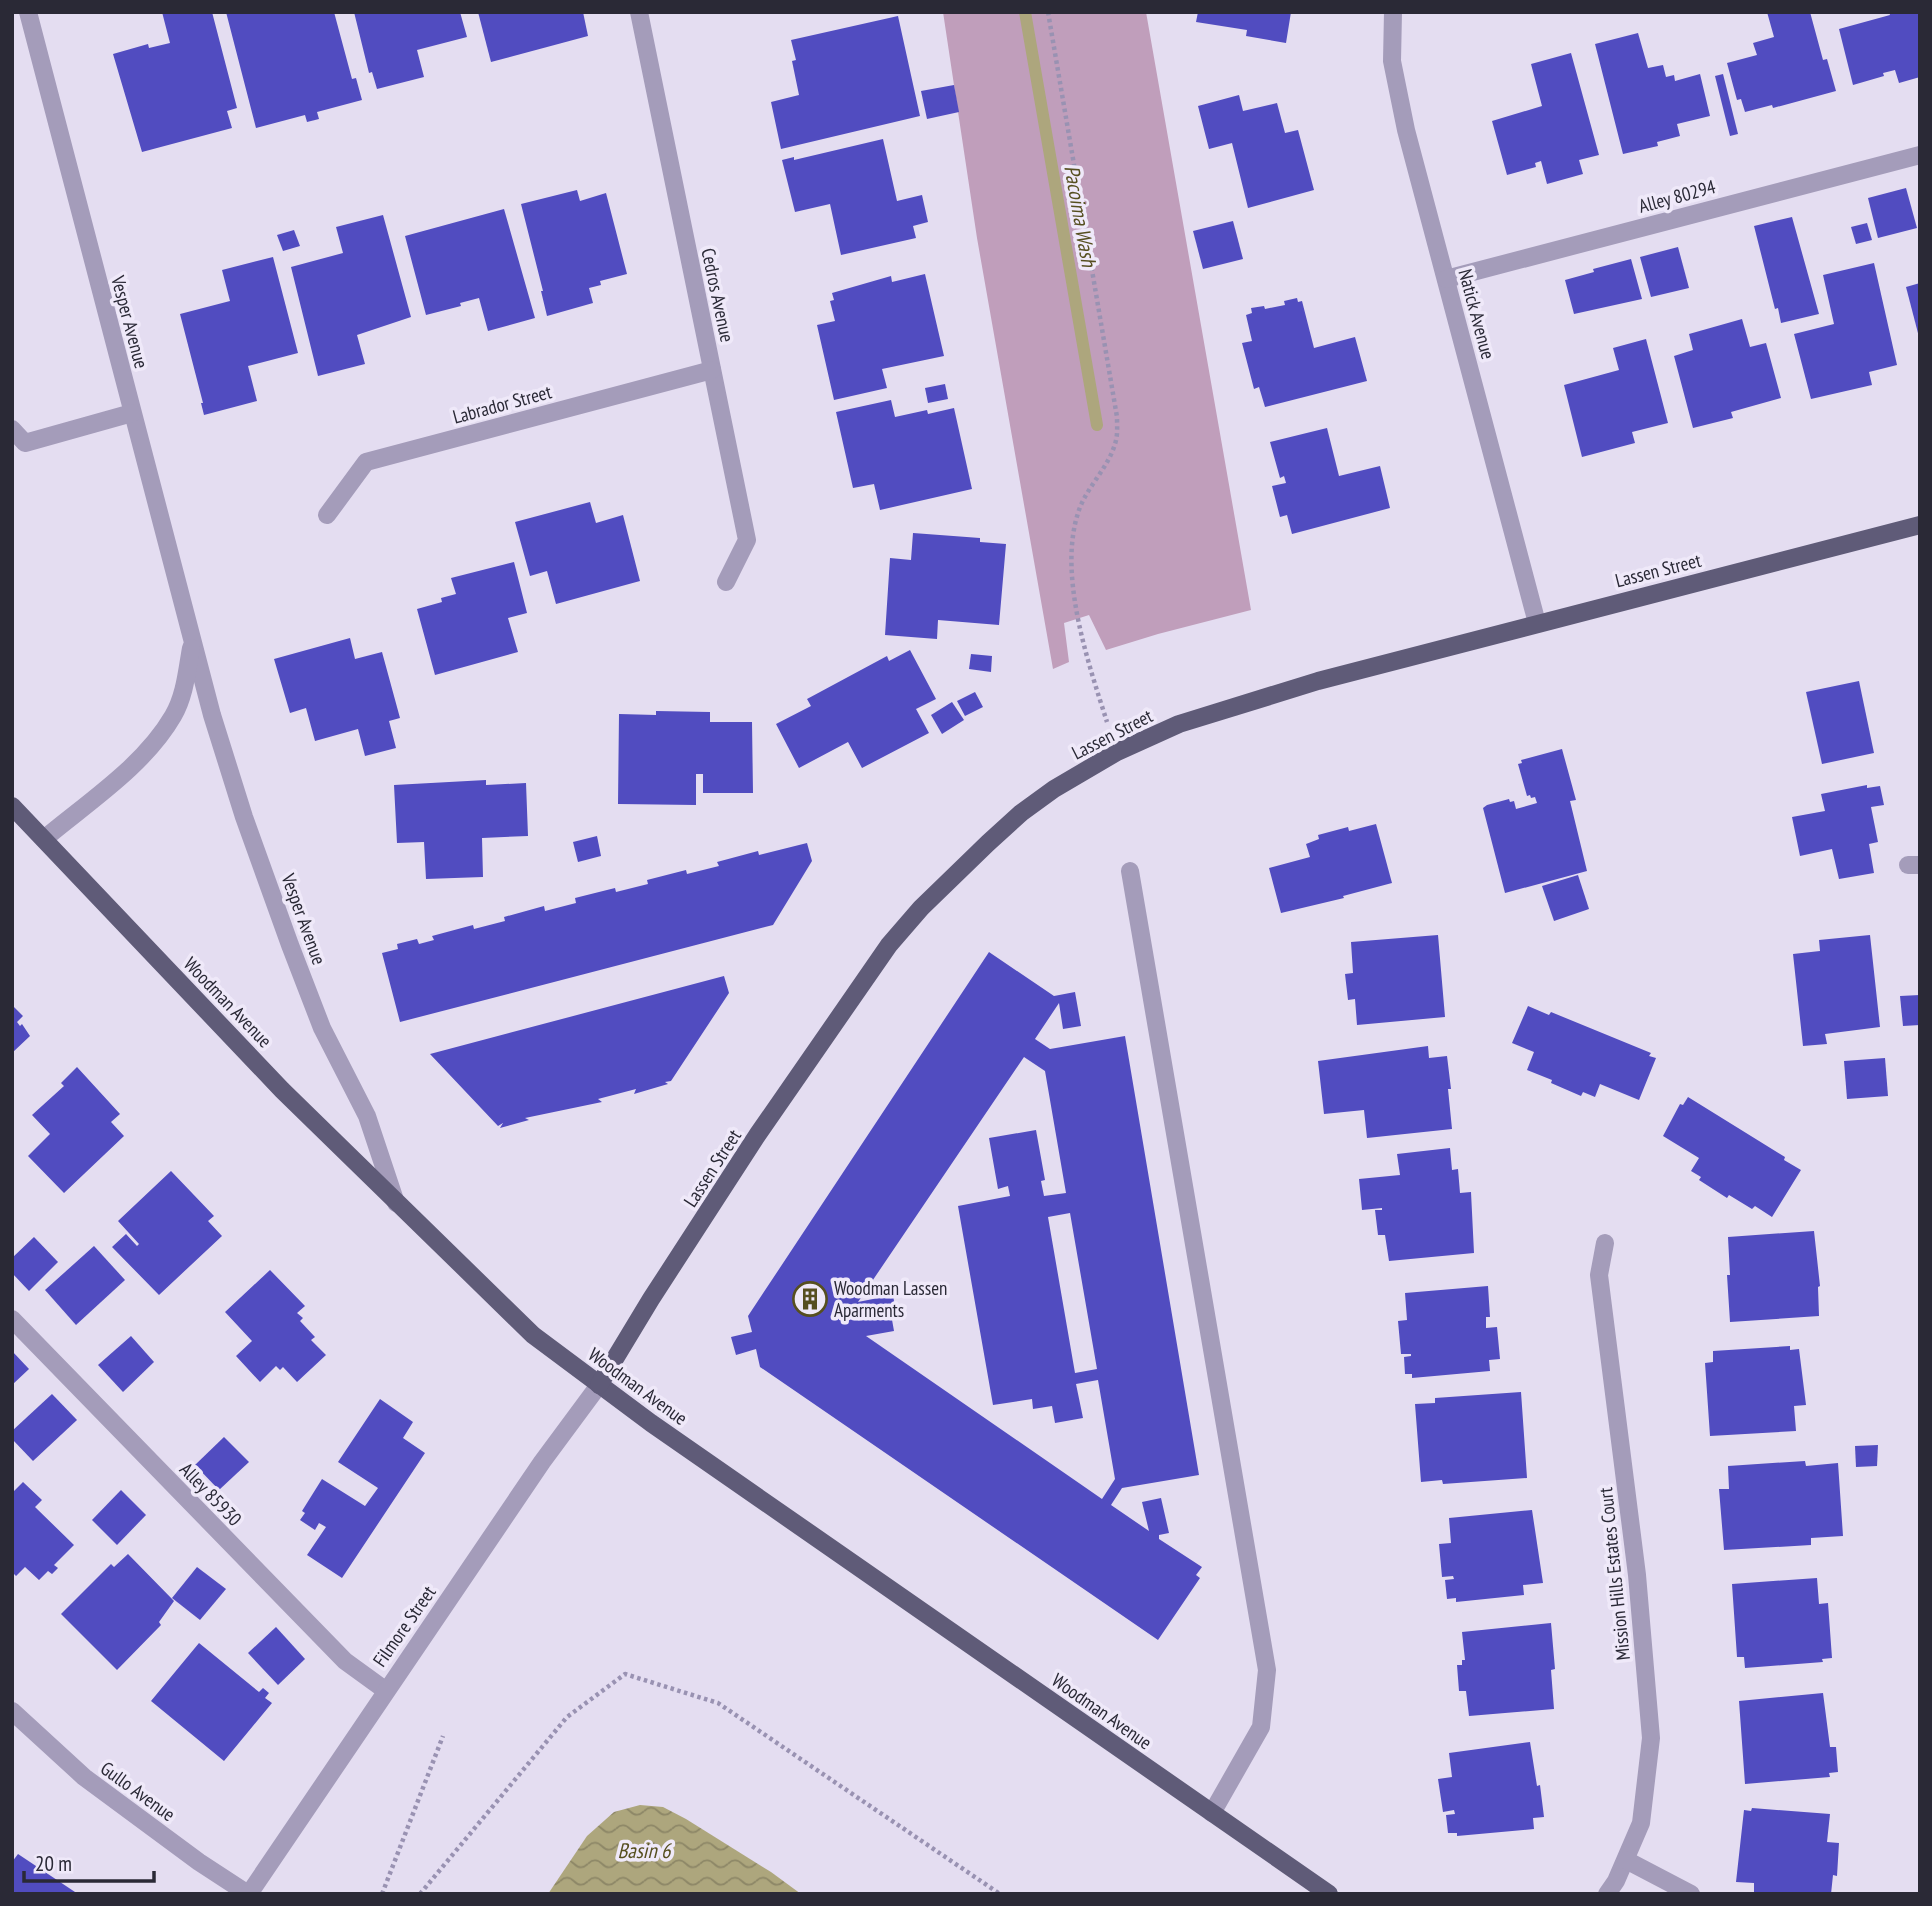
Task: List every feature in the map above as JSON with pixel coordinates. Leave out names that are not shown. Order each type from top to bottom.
[{"type":"main road","name":"Lassen Street","points":[[599,1385],[751,1145],[888,945],[947,881],[1021,813],[1077,775],[1116,752],[1196,719],[1305,684],[1920,525]]},
{"type":"main road","name":"Woodman Avenue","points":[[12,806],[282,1090],[533,1335],[599,1385],[1329,1894]]},
{"type":"street","name":"Vesper Avenue","points":[[28,12],[212,715],[258,855],[322,1028],[367,1116],[396,1203]]},
{"type":"street","name":"Cedros Avenue","points":[[639,12],[747,540],[726,582]]},
{"type":"street","name":"Natick Avenue","points":[[1394,12],[1392,61],[1406,130],[1537,623]]},
{"type":"street","name":"Alley 80294","points":[[1446,279],[1920,155]]},
{"type":"street","name":"Labrador Street","points":[[327,515],[366,462],[712,370]]},
{"type":"street","points":[[12,429],[25,443],[132,413]]},
{"type":"street","name":"Vesper Avenue","points":[[44,839],[148,753],[174,714],[186,679],[192,641]]},
{"type":"street","points":[[1130,872],[1267,1670],[1261,1727],[1212,1813]]},
{"type":"street","name":"Mission Hills Estates Court","points":[[1605,1243],[1599,1275],[1637,1574],[1651,1738],[1641,1823],[1616,1881],[1607,1894]]},
{"type":"street","name":"Alley 85930","points":[[12,1320],[345,1661],[385,1690]]},
{"type":"street","name":"Filmore Street","points":[[248,1894],[542,1462],[599,1385]]},
{"type":"street","name":"Gullo Avenue","points":[[12,1711],[84,1777],[199,1862],[248,1894]]},
{"type":"street","points":[[1626,1860],[1691,1894]]},
{"type":"path","points":[[1048,12],[1117,417],[1115,446],[1079,508],[1072,556],[1081,638],[1116,752]]},
{"type":"path","points":[[420,1894],[567,1717],[625,1674],[718,1703],[1000,1894]]},
{"type":"path","points":[[382,1894],[443,1736]]},
{"type":"shaded area","points":[[943,12],[1146,12],[1251,610],[1106,650],[1089,615],[1064,623],[1069,662],[1053,669],[977,238]]},
{"type":"water","name":"Basin 6","points":[[640,1805],[663,1807],[686,1819],[801,1894],[548,1894],[587,1836],[614,1812]]},
{"type":"building","points":[[162,12],[212,12],[237,108],[227,111],[232,128],[142,152],[113,54],[148,44],[149,48],[170,43]]},
{"type":"building","points":[[226,12],[334,12],[352,79],[356,78],[362,100],[317,112],[319,119],[307,122],[305,115],[256,128]]},
{"type":"building","points":[[354,12],[460,12],[467,37],[417,50],[424,77],[377,89],[372,72],[369,73]]},
{"type":"building","points":[[478,12],[583,12],[588,36],[491,62]]},
{"type":"building","points":[[1198,12],[1291,12],[1286,43],[1246,36],[1247,30],[1196,22]]},
{"type":"building","points":[[1767,12],[1810,12],[1823,60],[1827,59],[1836,91],[1773,108],[1772,105],[1745,112],[1741,99],[1737,100],[1727,63],[1757,55],[1753,43],[1774,37]]},
{"type":"building","points":[[1889,12],[1920,12],[1920,77],[1899,83],[1895,70],[1853,85],[1839,29],[1890,15]]},
{"type":"building","points":[[898,16],[920,116],[781,149],[771,102],[799,95],[791,40]]},
{"type":"building","points":[[1638,33],[1648,68],[1663,65],[1666,77],[1674,75],[1675,81],[1700,74],[1710,116],[1677,124],[1680,136],[1657,142],[1658,146],[1623,154],[1595,44]]},
{"type":"building","points":[[1571,53],[1599,155],[1579,160],[1583,174],[1547,184],[1541,161],[1535,163],[1536,167],[1507,175],[1492,121],[1542,106],[1531,64]]},
{"type":"building","points":[[1723,74],[1738,134],[1730,136],[1715,76]]},
{"type":"building","points":[[954,85],[959,112],[927,119],[921,91]]},
{"type":"building","points":[[1239,95],[1243,111],[1277,103],[1285,133],[1298,130],[1314,190],[1248,208],[1232,143],[1209,149],[1198,106]]},
{"type":"building","points":[[883,139],[897,201],[922,195],[928,222],[913,226],[916,238],[841,255],[830,204],[795,212],[782,160],[794,157],[794,160]]},
{"type":"building","points":[[1906,188],[1917,228],[1878,238],[1868,198]]},
{"type":"building","points":[[577,190],[580,201],[606,193],[627,274],[600,281],[601,285],[589,288],[593,303],[547,316],[521,204]]},
{"type":"building","points":[[504,209],[535,318],[488,331],[479,298],[460,303],[461,306],[426,315],[405,236]]},
{"type":"building","points":[[383,215],[411,317],[357,335],[365,364],[318,376],[291,267],[343,253],[336,227]]},
{"type":"building","points":[[1792,217],[1819,314],[1781,323],[1754,226]]},
{"type":"building","points":[[1233,221],[1243,259],[1203,269],[1193,231]]},
{"type":"building","points":[[1867,223],[1872,240],[1856,244],[1851,227]]},
{"type":"building","points":[[294,230],[300,246],[283,251],[277,235]]},
{"type":"building","points":[[1678,247],[1689,288],[1651,297],[1640,257]]},
{"type":"building","points":[[273,257],[298,353],[248,366],[257,401],[204,415],[180,314],[230,301],[222,270]]},
{"type":"building","points":[[1631,259],[1642,299],[1574,314],[1565,280]]},
{"type":"building","points":[[1874,263],[1897,365],[1869,372],[1872,385],[1811,399],[1794,334],[1834,324],[1823,275]]},
{"type":"building","points":[[925,274],[944,356],[882,369],[887,388],[834,400],[817,325],[835,321],[830,301],[834,300],[832,293],[891,276],[892,282]]},
{"type":"building","points":[[1920,283],[1920,337],[1919,337],[1906,287]]},
{"type":"building","points":[[1297,298],[1298,302],[1302,301],[1314,348],[1355,337],[1367,381],[1265,407],[1259,387],[1254,389],[1242,343],[1252,341],[1246,315],[1252,313],[1251,308],[1264,306],[1265,309],[1285,305],[1284,301]]},
{"type":"building","points":[[1742,319],[1750,347],[1766,343],[1781,398],[1731,412],[1733,418],[1693,428],[1674,356],[1693,350],[1689,334]]},
{"type":"building","points":[[1646,339],[1668,423],[1632,432],[1635,443],[1582,457],[1564,385],[1619,370],[1613,348]]},
{"type":"building","points":[[945,384],[948,399],[928,403],[925,388]]},
{"type":"building","points":[[891,400],[895,417],[954,408],[972,489],[880,510],[874,484],[853,488],[836,412]]},
{"type":"building","points":[[1327,428],[1339,476],[1380,466],[1390,508],[1292,534],[1287,515],[1280,517],[1272,486],[1286,483],[1284,476],[1280,478],[1270,442]]},
{"type":"building","points":[[590,502],[596,523],[623,515],[640,581],[556,604],[547,571],[530,576],[515,522]]},
{"type":"building","points":[[913,533],[980,538],[980,542],[1006,544],[999,625],[938,620],[937,639],[885,635],[890,558],[911,560]]},
{"type":"building","points":[[514,562],[527,613],[508,618],[518,652],[435,675],[417,609],[442,602],[441,598],[456,594],[451,578]]},
{"type":"building","points":[[350,638],[355,659],[382,652],[400,718],[389,721],[396,748],[365,756],[358,729],[315,741],[306,708],[290,713],[274,659]]},
{"type":"building","points":[[910,650],[936,699],[916,709],[929,733],[862,768],[848,742],[799,768],[776,724],[811,706],[807,699],[887,656],[889,661]]},
{"type":"building","points":[[971,654],[992,656],[991,672],[969,669]]},
{"type":"building","points":[[1859,681],[1874,753],[1822,764],[1806,692]]},
{"type":"building","points":[[975,692],[983,707],[965,716],[957,701]]},
{"type":"building","points":[[952,702],[964,720],[942,734],[931,715]]},
{"type":"building","points":[[656,711],[710,712],[710,722],[752,722],[753,793],[703,793],[703,774],[696,774],[696,805],[618,804],[619,714],[656,715]]},
{"type":"building","points":[[1562,749],[1576,800],[1570,801],[1587,871],[1505,893],[1483,808],[1509,799],[1510,802],[1514,801],[1516,809],[1537,803],[1535,797],[1527,796],[1518,764],[1522,763],[1521,760]]},
{"type":"building","points":[[486,780],[486,785],[526,783],[528,836],[482,838],[483,877],[426,879],[424,842],[397,843],[394,785]]},
{"type":"building","points":[[1867,785],[1867,788],[1880,786],[1884,805],[1871,807],[1878,842],[1869,844],[1874,873],[1839,879],[1832,849],[1800,856],[1792,817],[1825,811],[1821,794]]},
{"type":"building","points":[[1376,824],[1392,883],[1281,913],[1269,868],[1310,857],[1306,844],[1319,839],[1318,835],[1348,827],[1349,831]]},
{"type":"building","points":[[597,836],[601,856],[578,862],[573,842]]},
{"type":"building","points":[[807,843],[812,861],[773,925],[400,1022],[382,953],[398,949],[397,944],[417,939],[419,944],[434,940],[432,936],[473,925],[474,929],[505,921],[504,917],[544,906],[545,911],[576,903],[575,898],[615,888],[616,892],[648,884],[647,880],[686,870],[687,874],[719,866],[717,862],[758,851],[759,855]]},
{"type":"building","points":[[1578,875],[1589,909],[1554,921],[1542,886]]},
{"type":"building","points":[[1438,935],[1445,1017],[1357,1025],[1355,999],[1348,1000],[1345,974],[1353,973],[1351,942]]},
{"type":"building","points":[[1870,935],[1880,1027],[1825,1034],[1827,1044],[1803,1046],[1793,954],[1820,951],[1819,940]]},
{"type":"building","name":"Woodman Lassen Aparments","points":[[989,952],[1054,996],[1075,992],[1081,1026],[1063,1029],[1059,1003],[1035,1039],[1050,1049],[1125,1036],[1199,1475],[1122,1488],[1111,1505],[1149,1531],[1142,1502],[1161,1498],[1169,1533],[1159,1535],[1159,1539],[1202,1567],[1196,1575],[1200,1578],[1158,1640],[760,1367],[756,1349],[736,1355],[731,1337],[752,1332],[748,1316]],"holes":[[[1024,1057],[1045,1071],[1066,1193],[1044,1196],[1041,1181],[1045,1180],[1036,1130],[989,1138],[998,1189],[1008,1186],[1010,1196],[958,1206],[993,1405],[1032,1399],[1033,1409],[1052,1406],[1055,1423],[1083,1418],[1076,1384],[1098,1380],[1115,1479],[1102,1499],[866,1336],[894,1331],[891,1314],[896,1313],[893,1295],[858,1302]],[[1070,1213],[1097,1369],[1075,1373],[1048,1217]]]},
{"type":"building","points":[[724,976],[729,993],[671,1081],[634,1094],[636,1089],[598,1099],[602,1102],[525,1118],[529,1120],[500,1128],[503,1123],[498,1126],[430,1054]]},
{"type":"building","points":[[1920,995],[1920,1025],[1903,1026],[1900,996]]},
{"type":"building","points":[[12,1005],[23,1016],[17,1022],[20,1026],[22,1024],[30,1036],[12,1053]]},
{"type":"building","points":[[1528,1006],[1549,1015],[1551,1012],[1651,1053],[1649,1056],[1656,1058],[1639,1100],[1600,1084],[1595,1097],[1583,1092],[1581,1096],[1527,1070],[1534,1052],[1512,1043]]},
{"type":"building","points":[[1428,1046],[1429,1058],[1447,1056],[1452,1129],[1367,1138],[1364,1110],[1324,1114],[1318,1061]]},
{"type":"building","points":[[1885,1058],[1888,1096],[1847,1099],[1844,1061]]},
{"type":"building","points":[[77,1067],[120,1114],[111,1122],[124,1136],[64,1193],[28,1156],[50,1134],[32,1115],[64,1086],[61,1083]]},
{"type":"building","points":[[1688,1097],[1785,1157],[1784,1160],[1801,1170],[1772,1217],[1729,1195],[1727,1198],[1699,1180],[1701,1177],[1691,1171],[1699,1158],[1663,1136],[1680,1104],[1683,1105]]},
{"type":"building","points":[[1450,1148],[1452,1170],[1458,1169],[1460,1193],[1471,1192],[1474,1253],[1389,1261],[1385,1235],[1378,1235],[1375,1210],[1382,1208],[1362,1210],[1359,1179],[1400,1175],[1397,1154]]},
{"type":"building","points":[[171,1171],[214,1216],[208,1221],[222,1236],[159,1295],[112,1247],[126,1234],[137,1246],[139,1244],[118,1221]]},
{"type":"building","points":[[1814,1231],[1820,1286],[1819,1316],[1730,1322],[1728,1237]]},
{"type":"building","points":[[34,1237],[58,1262],[29,1291],[12,1273],[12,1258]]},
{"type":"building","points":[[94,1246],[125,1280],[76,1325],[45,1290]]},
{"type":"building","points":[[270,1270],[305,1306],[297,1313],[303,1318],[300,1321],[315,1337],[311,1340],[326,1355],[297,1382],[283,1367],[280,1370],[276,1366],[260,1382],[236,1356],[252,1341],[225,1312]]},
{"type":"building","points":[[1488,1286],[1490,1317],[1486,1317],[1486,1328],[1497,1327],[1500,1359],[1489,1360],[1490,1371],[1412,1378],[1412,1374],[1405,1374],[1404,1357],[1411,1354],[1401,1354],[1398,1321],[1407,1320],[1405,1293]]},
{"type":"building","points":[[131,1336],[154,1362],[123,1392],[98,1365]]},
{"type":"building","points":[[1790,1346],[1790,1350],[1799,1349],[1806,1405],[1794,1406],[1796,1431],[1710,1436],[1705,1363],[1713,1362],[1713,1351]]},
{"type":"building","points":[[12,1351],[29,1369],[12,1385]]},
{"type":"building","points":[[1521,1392],[1527,1478],[1443,1484],[1442,1480],[1421,1482],[1415,1404],[1435,1403],[1435,1398]]},
{"type":"building","points":[[52,1394],[77,1420],[33,1461],[12,1439],[12,1431]]},
{"type":"building","points":[[380,1399],[413,1422],[403,1438],[425,1453],[342,1578],[307,1555],[326,1527],[319,1523],[315,1530],[300,1520],[305,1513],[302,1511],[322,1479],[365,1506],[378,1488],[338,1462]]},
{"type":"building","points":[[224,1437],[249,1462],[219,1490],[195,1465]]},
{"type":"building","points":[[1878,1445],[1877,1466],[1856,1467],[1855,1446]]},
{"type":"building","points":[[1805,1461],[1806,1466],[1838,1463],[1843,1536],[1811,1538],[1811,1545],[1724,1550],[1719,1489],[1729,1489],[1728,1466]]},
{"type":"building","points":[[23,1482],[42,1500],[35,1507],[74,1545],[54,1565],[58,1568],[52,1574],[48,1571],[39,1580],[25,1567],[16,1576],[12,1572],[12,1493]]},
{"type":"building","points":[[121,1490],[146,1515],[117,1545],[92,1520]]},
{"type":"building","points":[[1532,1510],[1543,1583],[1523,1585],[1524,1595],[1456,1602],[1456,1598],[1447,1599],[1445,1580],[1454,1579],[1453,1576],[1442,1577],[1439,1544],[1451,1543],[1449,1518]]},
{"type":"building","points":[[128,1554],[174,1601],[159,1622],[161,1625],[117,1670],[61,1614],[111,1564],[114,1567]]},
{"type":"building","points":[[197,1567],[226,1589],[200,1620],[172,1598]]},
{"type":"building","points":[[1817,1578],[1819,1604],[1828,1603],[1832,1658],[1822,1659],[1823,1662],[1745,1668],[1744,1657],[1737,1657],[1732,1584]]},
{"type":"building","points":[[1551,1623],[1555,1669],[1551,1670],[1554,1709],[1469,1716],[1466,1691],[1459,1691],[1457,1665],[1462,1665],[1462,1660],[1465,1660],[1462,1632]]},
{"type":"building","points":[[276,1627],[305,1659],[278,1685],[248,1653]]},
{"type":"building","points":[[199,1643],[259,1692],[263,1688],[269,1693],[265,1698],[272,1703],[224,1761],[151,1701]]},
{"type":"building","points":[[1823,1693],[1830,1747],[1836,1747],[1838,1772],[1829,1773],[1830,1777],[1745,1784],[1739,1701]]},
{"type":"building","points":[[1530,1742],[1544,1817],[1533,1818],[1534,1829],[1457,1836],[1457,1833],[1448,1833],[1446,1815],[1455,1814],[1454,1810],[1443,1812],[1438,1779],[1452,1777],[1449,1753]]},
{"type":"building","points":[[1752,1808],[1830,1814],[1827,1842],[1839,1843],[1837,1876],[1833,1875],[1831,1894],[1754,1893],[1754,1883],[1736,1882],[1744,1810],[1751,1811]]},
{"type":"building","points":[[18,1854],[78,1894],[12,1894],[12,1862]]},
{"type":"waterway","name":"Pacoima Wash","points":[[1025,12],[1097,425]]},
{"type":"place","name":"Woodman Lassen Aparments","points":[[810,1299]]}]
